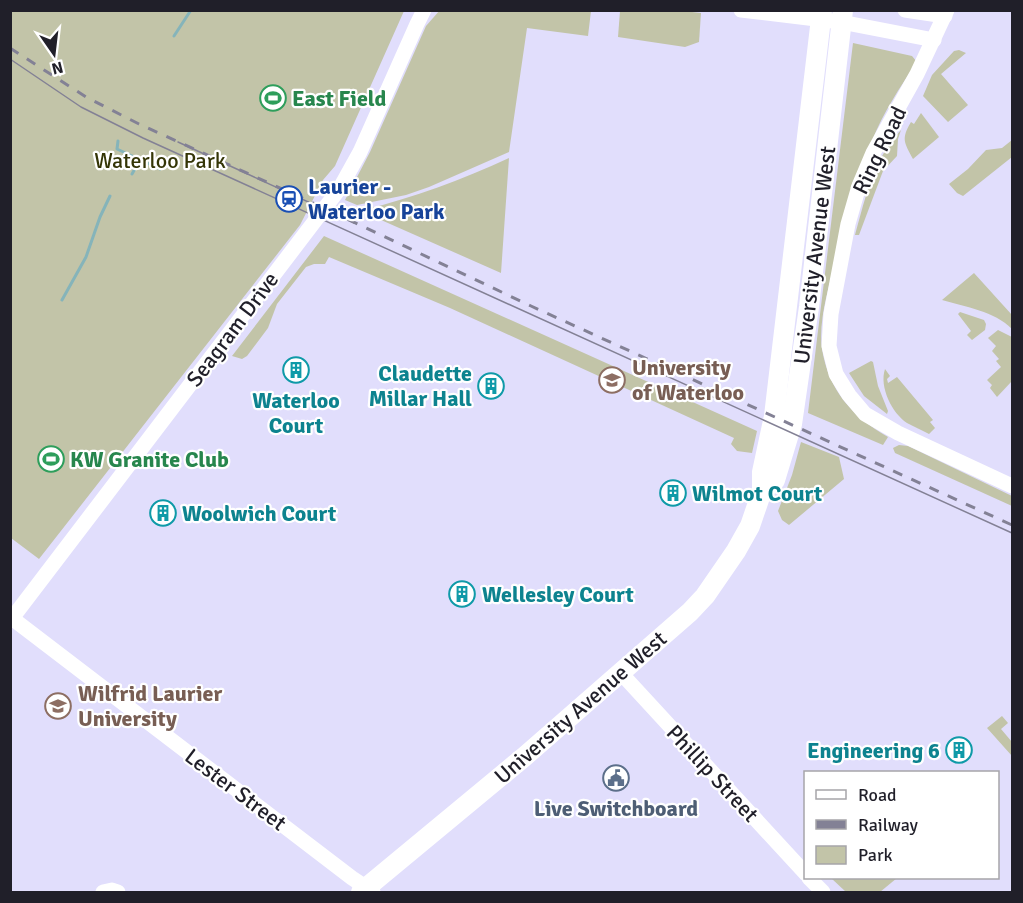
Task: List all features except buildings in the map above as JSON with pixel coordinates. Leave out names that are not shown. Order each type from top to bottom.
[{"type":"main road","name":"University Avenue West","points":[[367,891],[690,612],[705,596],[750,525],[762,491],[762,472],[774,416],[821,15]]},
{"type":"main road","name":"University Avenue West","points":[[762,491],[775,480],[792,424],[809,307],[842,16]]},
{"type":"street","points":[[741,10],[842,16],[934,40]]},
{"type":"street","name":"Ring Road","points":[[905,10],[946,13],[910,89],[873,153],[859,186],[848,224],[831,314],[830,346],[836,374],[851,399],[865,414],[898,433],[1012,486]]},
{"type":"street","name":"Seagram Drive","points":[[12,620],[340,188],[360,152],[425,12]]},
{"type":"street","name":"Lester Street","points":[[12,620],[367,891]]},
{"type":"street","name":"Phillip Street","points":[[621,672],[804,872]]},
{"type":"street","points":[[810,879],[823,892]]},
{"type":"street","points":[[103,892],[112,890],[118,892]]},
{"type":"green space","name":"Waterloo Park","points":[[11,10],[404,11],[335,166],[323,180],[300,225],[39,559],[11,538]]},
{"type":"green space","points":[[440,10],[591,11],[588,36],[527,28],[509,152],[406,195],[357,205],[345,200],[370,152],[426,26]]},
{"type":"green space","points":[[675,10],[701,13],[699,42],[685,47],[618,37],[620,11]]},
{"type":"green space","points":[[853,43],[912,56],[917,62],[887,110],[869,149],[826,297],[821,333],[825,364],[836,390],[853,411],[888,437],[883,445],[808,413]]},
{"type":"green space","points":[[959,50],[966,53],[941,74],[968,105],[948,122],[923,96],[932,75],[954,51]]},
{"type":"green space","points":[[921,113],[939,137],[913,159],[905,137],[911,122],[914,124]]},
{"type":"green space","points":[[901,130],[897,156],[883,171],[859,235],[855,235],[877,166]]},
{"type":"green space","points":[[1012,140],[1012,157],[963,196],[949,184],[968,169],[986,150],[1002,148]]},
{"type":"green space","points":[[509,158],[501,273],[363,212],[474,174]]},
{"type":"green space","points":[[324,236],[757,431],[752,453],[737,451],[731,444],[734,438],[450,308],[329,257],[325,264],[306,267],[277,304],[268,328],[247,356],[242,359],[232,356]]},
{"type":"green space","points":[[974,273],[1012,315],[1012,329],[988,314],[942,300]]},
{"type":"green space","points":[[960,312],[984,320],[985,330],[972,340],[967,335],[971,331],[958,314]]},
{"type":"green space","points":[[998,330],[1012,337],[1012,381],[997,397],[987,380],[1001,367],[996,361],[999,359],[992,351],[996,346],[988,338]]},
{"type":"green space","points":[[871,361],[888,411],[887,414],[864,396],[849,373]]},
{"type":"green space","points":[[885,369],[890,376],[887,379],[888,383],[897,377],[933,420],[930,422],[935,428],[929,434],[907,423],[896,413],[885,391]]},
{"type":"green space","points":[[801,442],[839,457],[844,479],[789,525],[782,520],[778,511],[792,475]]},
{"type":"green space","points":[[899,445],[908,446],[1012,496],[1012,506],[895,453],[893,448]]},
{"type":"green space","points":[[1002,716],[1008,723],[1001,729],[1012,742],[1012,756],[987,728]]},
{"type":"green space","points":[[832,879],[896,879],[880,892],[846,892]]},
{"type":"waterway","points":[[174,36],[191,10]]},
{"type":"waterway","points":[[118,141],[117,149],[160,169]]},
{"type":"waterway","points":[[132,174],[140,160]]},
{"type":"waterway","points":[[62,300],[86,257],[110,196]]},
{"type":"tram line","points":[[10,59],[81,107],[143,138],[1012,533]]},
{"type":"tram line","points":[[178,142],[354,223]]},
{"type":"railway","points":[[10,48],[86,97],[139,124],[1012,525]]},
{"type":"place","name":"East Field","points":[[273,98]]},
{"type":"place","name":"Laurier - Waterloo Park","points":[[289,199]]},
{"type":"place","name":"Waterloo Court","points":[[296,370]]},
{"type":"place","name":"University of Waterloo","points":[[612,380]]},
{"type":"place","name":"Claudette Millar Hall","points":[[491,386]]},
{"type":"place","name":"KW Granite Club","points":[[51,459]]},
{"type":"place","name":"Wilmot Court","points":[[673,493]]},
{"type":"place","name":"Woolwich Court","points":[[163,513]]},
{"type":"place","name":"Wellesley Court","points":[[462,594]]},
{"type":"place","name":"Wilfrid Laurier University","points":[[58,706]]},
{"type":"place","name":"Engineering 6","points":[[959,750]]},
{"type":"place","name":"Live Switchboard","points":[[616,778]]}]
